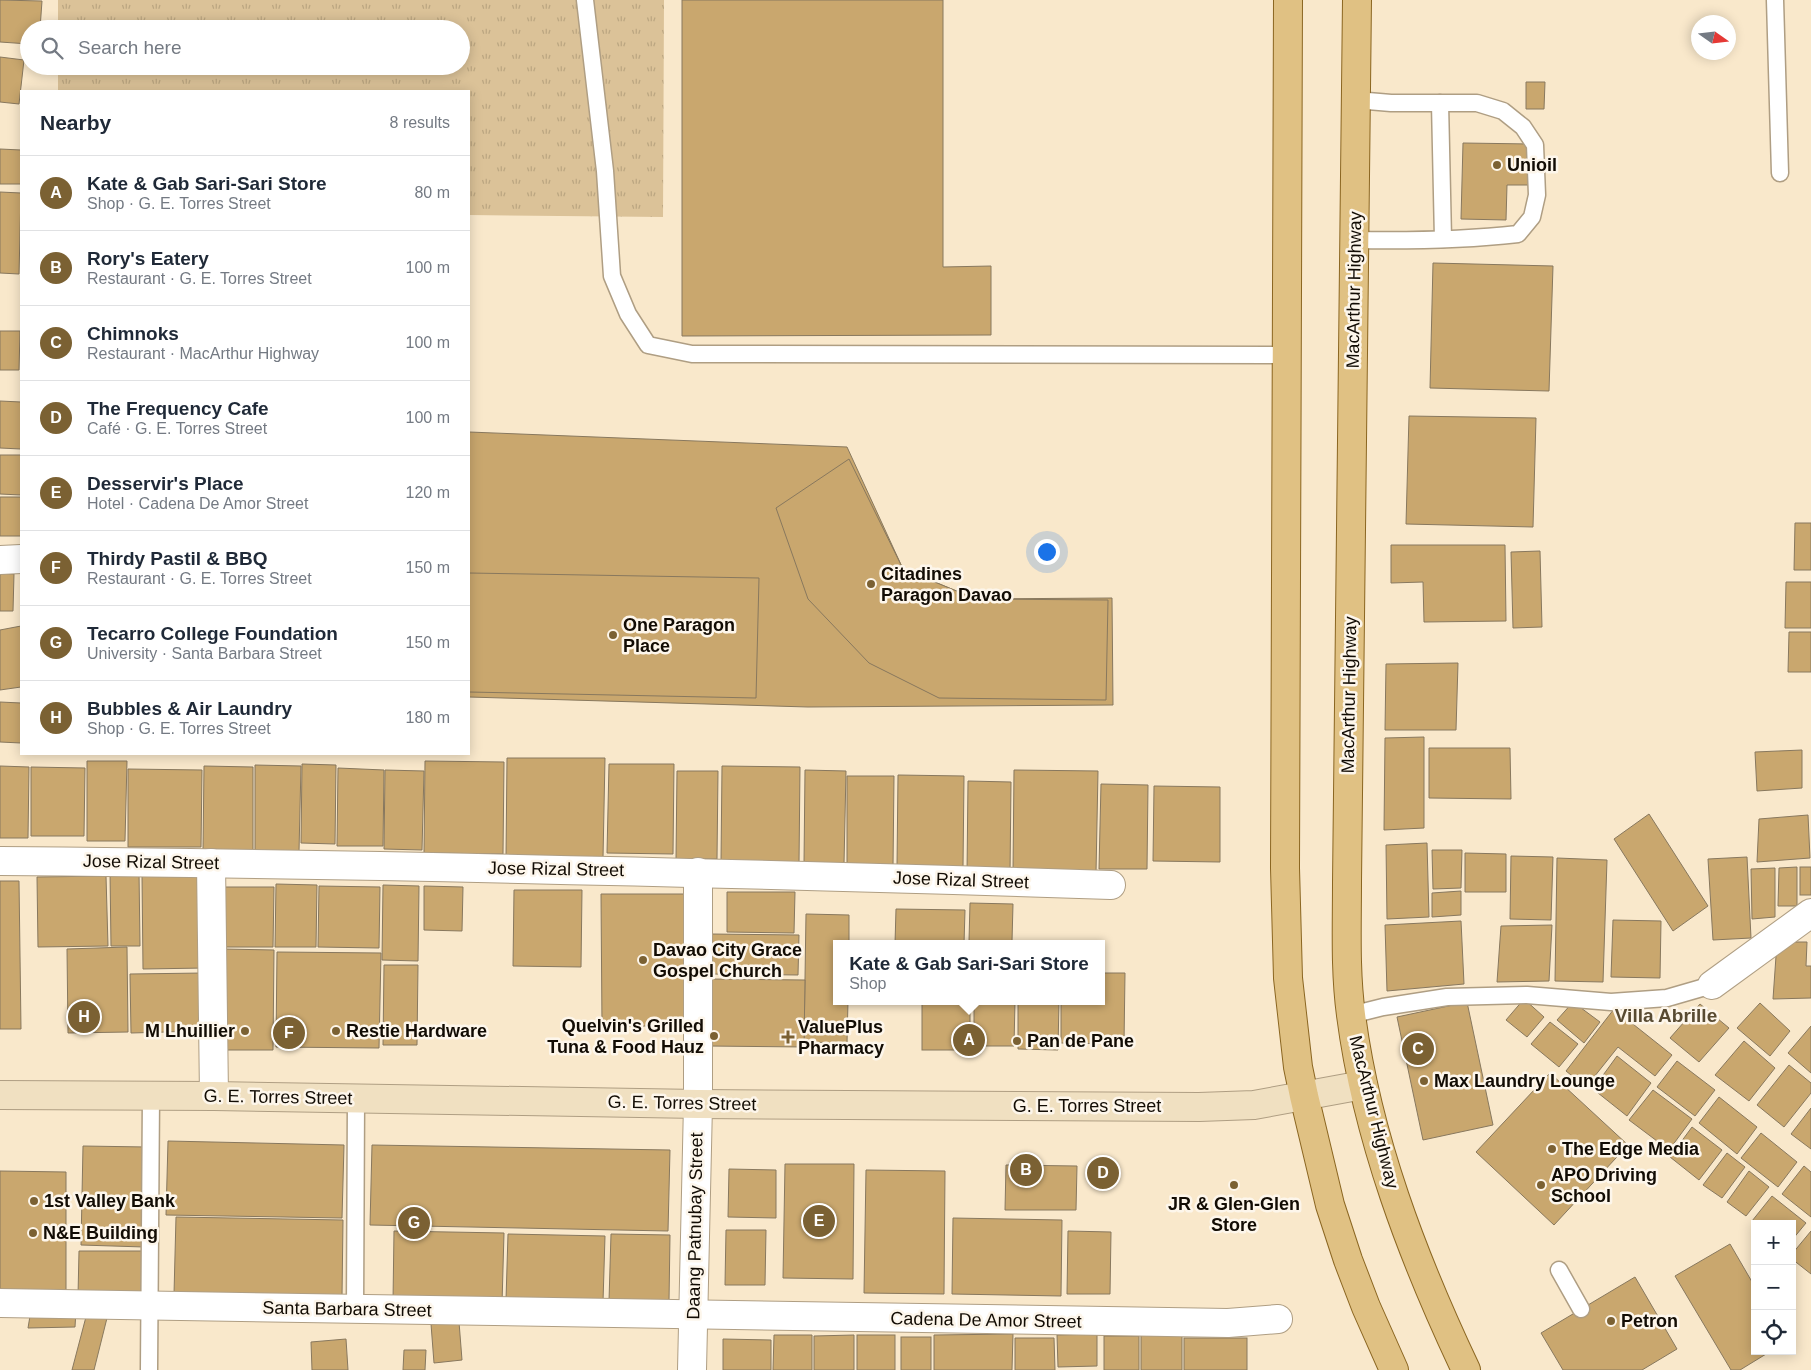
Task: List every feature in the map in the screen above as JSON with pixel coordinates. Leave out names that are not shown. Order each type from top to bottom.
[{"type":"main road","points":[[1288,0],[1285,868],[1288,978],[1298,1067],[1330,1205],[1366,1307],[1394,1370]]},
{"type":"main road","name":"MacArthur Highway","points":[[1357,0],[1346,882],[1347,975],[1351,1015],[1363,1085],[1391,1189],[1444,1323],[1466,1370]]},
{"type":"main road","name":"G. E. Torres Street","points":[[0,1094],[698,1104],[1199,1107],[1254,1105],[1363,1085]]},
{"type":"street","points":[[0,560],[20,560]]},
{"type":"street","name":"Jose Rizal Street","points":[[0,861],[698,872],[1111,885]]},
{"type":"street","points":[[211,863],[214,1096]]},
{"type":"street","name":"Daang Patnubay Street","points":[[692,1370],[698,1104],[698,872]]},
{"type":"street","points":[[1712,985],[1811,913]]},
{"type":"street","name":"Santa Barbara Street","points":[[0,1303],[694,1315]]},
{"type":"street","name":"Cadena De Amor Street","points":[[694,1315],[1228,1323],[1278,1320]]},
{"type":"lane","points":[[585,0],[605,171],[612,276],[628,314],[648,345],[692,354],[1287,356]]},
{"type":"lane","points":[[1775,0],[1780,173]]},
{"type":"lane","points":[[1355,240],[1390,241],[1518,234],[1532,218],[1537,194],[1535,145],[1523,127],[1503,111],[1477,103],[1392,103],[1356,100]]},
{"type":"lane","points":[[1440,103],[1443,239]]},
{"type":"lane","points":[[1351,1015],[1383,1007],[1447,997],[1527,995],[1611,1002],[1667,998],[1712,985]]},
{"type":"lane","points":[[149,1370],[151,1095]]},
{"type":"lane","points":[[355,1309],[356,1098]]},
{"type":"lane","points":[[1559,1270],[1581,1309]]},
{"type":"green space","points":[[58,0],[664,0],[663,217],[470,215],[470,90],[58,90],[58,75],[470,75],[470,20],[58,20]]},
{"type":"building","points":[[0,0],[42,1],[41,20],[20,20],[20,43],[0,42]]},
{"type":"building","points":[[682,0],[943,0],[943,267],[991,266],[991,335],[682,336]]},
{"type":"building","points":[[0,57],[20,60],[20,75],[22,75],[19,104],[0,102]]},
{"type":"building","points":[[1526,82],[1545,82],[1544,109],[1526,109]]},
{"type":"building","name":"Unioil","points":[[1463,143],[1531,144],[1531,185],[1507,185],[1506,220],[1461,219]]},
{"type":"building","points":[[0,149],[20,150],[20,184],[0,184]]},
{"type":"building","points":[[0,192],[20,193],[19,274],[0,273]]},
{"type":"building","points":[[1433,263],[1553,266],[1549,391],[1430,388]]},
{"type":"building","points":[[0,331],[20,331],[19,370],[0,370]]},
{"type":"building","points":[[0,401],[20,402],[20,449],[0,448]]},
{"type":"building","points":[[1409,416],[1536,418],[1533,527],[1406,524]]},
{"type":"building","points":[[470,432],[847,447],[903,569],[976,599],[1112,598],[1113,705],[808,707],[470,697]]},
{"type":"building","points":[[0,455],[20,455],[20,495],[0,494]]},
{"type":"building","name":"Citadines Paragon Davao","points":[[849,459],[903,569],[976,599],[1108,600],[1106,700],[939,698],[869,663],[808,599],[776,508]]},
{"type":"building","points":[[0,497],[20,497],[20,536],[0,536]]},
{"type":"building","points":[[1795,523],[1811,523],[1811,570],[1794,570]]},
{"type":"building","points":[[1391,545],[1505,545],[1506,621],[1424,622],[1423,582],[1391,583]]},
{"type":"building","points":[[1540,551],[1542,627],[1513,628],[1511,552]]},
{"type":"building","points":[[0,573],[14,574],[13,611],[0,611]]},
{"type":"building","name":"One Paragon Place","points":[[470,573],[759,578],[756,698],[470,692]]},
{"type":"building","points":[[1786,582],[1811,582],[1811,628],[1785,628]]},
{"type":"building","points":[[20,626],[20,687],[0,690],[0,630]]},
{"type":"building","points":[[1789,632],[1811,632],[1811,672],[1788,672]]},
{"type":"building","points":[[1458,663],[1456,730],[1385,730],[1386,664]]},
{"type":"building","points":[[0,702],[20,703],[20,743],[0,742]]},
{"type":"building","points":[[1424,737],[1424,828],[1384,830],[1385,738]]},
{"type":"building","points":[[1429,748],[1510,748],[1511,799],[1429,798]]},
{"type":"building","points":[[1802,750],[1802,788],[1757,791],[1755,752]]},
{"type":"building","points":[[507,758],[605,758],[603,858],[506,857]]},
{"type":"building","points":[[87,761],[127,761],[125,841],[87,841]]},
{"type":"building","points":[[425,761],[504,762],[503,854],[424,853]]},
{"type":"building","points":[[302,764],[336,765],[335,844],[301,843]]},
{"type":"building","points":[[609,764],[674,764],[673,854],[607,853]]},
{"type":"building","points":[[255,765],[301,766],[299,851],[255,851]]},
{"type":"building","points":[[0,766],[29,767],[28,838],[0,838]]},
{"type":"building","points":[[204,766],[253,767],[253,850],[203,850]]},
{"type":"building","points":[[722,766],[800,767],[799,863],[721,862]]},
{"type":"building","points":[[31,767],[85,768],[84,836],[31,836]]},
{"type":"building","points":[[338,768],[384,770],[383,846],[337,846]]},
{"type":"building","points":[[128,769],[202,770],[201,847],[128,847]]},
{"type":"building","points":[[385,770],[424,771],[422,850],[384,849]]},
{"type":"building","points":[[805,770],[846,771],[844,864],[804,863]]},
{"type":"building","points":[[1014,770],[1098,771],[1096,873],[1013,872]]},
{"type":"building","points":[[677,771],[718,771],[717,859],[676,859]]},
{"type":"building","points":[[898,775],[964,776],[963,867],[897,866]]},
{"type":"building","points":[[847,776],[894,776],[893,867],[847,867]]},
{"type":"building","points":[[968,781],[1011,782],[1010,874],[967,873]]},
{"type":"building","points":[[1101,784],[1148,785],[1147,869],[1099,869]]},
{"type":"building","points":[[1154,786],[1220,787],[1220,862],[1153,861]]},
{"type":"building","points":[[1649,814],[1708,906],[1673,931],[1614,839]]},
{"type":"building","points":[[1808,815],[1810,858],[1757,862],[1759,819]]},
{"type":"building","points":[[1427,843],[1429,917],[1387,919],[1386,845]]},
{"type":"building","points":[[1432,850],[1462,850],[1461,888],[1433,889]]},
{"type":"building","points":[[1465,853],[1506,854],[1506,892],[1465,892]]},
{"type":"building","points":[[1511,856],[1553,857],[1551,920],[1510,919]]},
{"type":"building","points":[[1747,857],[1751,938],[1713,940],[1708,859]]},
{"type":"building","points":[[1557,858],[1607,860],[1603,982],[1555,981]]},
{"type":"building","points":[[1797,867],[1797,906],[1778,906],[1779,868]]},
{"type":"building","points":[[1800,867],[1811,867],[1811,895],[1800,895]]},
{"type":"building","points":[[1775,868],[1775,917],[1752,919],[1751,869]]},
{"type":"building","points":[[110,872],[139,872],[140,946],[111,946]]},
{"type":"building","points":[[204,874],[205,968],[143,969],[142,875]]},
{"type":"building","points":[[106,876],[108,946],[38,947],[37,877]]},
{"type":"building","points":[[0,881],[19,881],[21,1029],[0,1029]]},
{"type":"building","points":[[276,884],[317,885],[316,947],[275,947]]},
{"type":"building","points":[[383,885],[419,886],[418,961],[382,960]]},
{"type":"building","points":[[319,886],[380,887],[379,948],[318,947]]},
{"type":"building","points":[[424,886],[463,887],[462,931],[424,930]]},
{"type":"building","points":[[225,887],[274,887],[273,947],[224,947]]},
{"type":"building","points":[[514,890],[582,890],[581,967],[513,966]]},
{"type":"building","points":[[1461,891],[1461,915],[1432,917],[1432,893]]},
{"type":"building","points":[[727,892],[795,892],[794,933],[727,932]]},
{"type":"building","name":"Davao City Grace Gospel Church","points":[[601,894],[685,894],[685,1026],[602,1026]]},
{"type":"building","points":[[970,903],[1013,904],[1012,940],[969,940]]},
{"type":"building","points":[[896,909],[965,910],[964,940],[895,940]]},
{"type":"building","points":[[806,914],[849,915],[849,940],[833,940],[833,1005],[848,1005],[847,1043],[804,1042]]},
{"type":"building","points":[[1613,920],[1661,921],[1660,978],[1611,977]]},
{"type":"building","points":[[1461,921],[1464,984],[1387,991],[1385,925]]},
{"type":"building","points":[[1552,925],[1549,981],[1497,982],[1501,926]]},
{"type":"building","points":[[711,934],[799,935],[798,975],[711,974]]},
{"type":"building","points":[[1777,942],[1807,942],[1806,966],[1811,966],[1811,998],[1773,999]]},
{"type":"building","points":[[127,947],[128,1032],[68,1033],[67,949]]},
{"type":"building","points":[[223,949],[274,950],[273,1050],[222,1050]]},
{"type":"building","points":[[277,952],[381,953],[379,1048],[276,1047]]},
{"type":"building","points":[[384,965],[418,965],[417,1045],[383,1045]]},
{"type":"building","points":[[203,973],[203,1031],[131,1033],[130,974]]},
{"type":"building","points":[[1105,973],[1125,973],[1124,1044],[1061,1043],[1061,1005],[1105,1005]]},
{"type":"building","points":[[710,979],[805,980],[804,1047],[708,1046]]},
{"type":"building","points":[[1524,999],[1544,1017],[1527,1037],[1506,1020]]},
{"type":"building","points":[[1467,1002],[1493,1125],[1423,1140],[1397,1017]]},
{"type":"building","points":[[1573,1002],[1600,1022],[1584,1043],[1557,1020]]},
{"type":"building","points":[[1760,1003],[1790,1031],[1770,1056],[1737,1028]]},
{"type":"building","points":[[1700,1004],[1729,1028],[1699,1062],[1670,1038]]},
{"type":"building","points":[[922,1005],[970,1005],[970,1050],[922,1050]]},
{"type":"building","points":[[974,1005],[1015,1005],[1014,1046],[974,1046]]},
{"type":"building","points":[[1018,1005],[1059,1005],[1058,1050],[1018,1049]]},
{"type":"building","points":[[1614,1009],[1672,1055],[1655,1076],[1618,1047],[1586,1087],[1566,1071]]},
{"type":"building","points":[[1550,1022],[1578,1044],[1559,1067],[1531,1044]]},
{"type":"building","points":[[1811,1026],[1811,1073],[1788,1053]]},
{"type":"building","points":[[1744,1041],[1775,1068],[1749,1101],[1715,1075]]},
{"type":"building","points":[[1617,1056],[1651,1083],[1627,1116],[1593,1089]]},
{"type":"building","points":[[1677,1061],[1715,1090],[1695,1116],[1657,1087]]},
{"type":"building","points":[[1789,1065],[1811,1083],[1811,1093],[1784,1127],[1757,1105]]},
{"type":"building","name":"The Edge Media","points":[[1550,1073],[1628,1145],[1554,1225],[1476,1152]]},
{"type":"building","points":[[1653,1090],[1692,1119],[1669,1150],[1629,1120]]},
{"type":"building","points":[[1719,1097],[1757,1127],[1737,1154],[1699,1123]]},
{"type":"building","points":[[1811,1108],[1811,1149],[1791,1134]]},
{"type":"building","points":[[1692,1127],[1722,1150],[1699,1180],[1670,1157]]},
{"type":"building","points":[[1761,1133],[1797,1162],[1778,1187],[1741,1158]]},
{"type":"building","points":[[168,1141],[344,1145],[342,1218],[166,1215]]},
{"type":"building","points":[[372,1145],[670,1150],[668,1231],[370,1225]]},
{"type":"building","points":[[83,1146],[147,1147],[144,1247],[81,1245]]},
{"type":"building","points":[[1727,1153],[1745,1167],[1722,1198],[1703,1185]]},
{"type":"building","points":[[785,1164],[854,1164],[853,1279],[783,1278]]},
{"type":"building","points":[[1006,1165],[1077,1166],[1076,1210],[1005,1210]]},
{"type":"building","points":[[1804,1166],[1811,1172],[1811,1217],[1782,1194]]},
{"type":"building","points":[[729,1169],[776,1170],[776,1218],[728,1217]]},
{"type":"building","points":[[866,1170],[945,1171],[944,1294],[864,1293]]},
{"type":"building","name":"N&E Building","points":[[0,1171],[66,1172],[66,1295],[0,1295]]},
{"type":"building","points":[[1749,1171],[1769,1187],[1746,1216],[1727,1202]]},
{"type":"building","points":[[1772,1196],[1806,1223],[1796,1235],[1796,1220],[1753,1220]]},
{"type":"building","points":[[176,1217],[343,1220],[342,1297],[174,1294]]},
{"type":"building","points":[[953,1218],[1062,1220],[1061,1296],[952,1294]]},
{"type":"building","points":[[726,1230],[766,1230],[765,1285],[725,1285]]},
{"type":"building","points":[[394,1231],[504,1233],[502,1304],[393,1301]]},
{"type":"building","points":[[1068,1231],[1111,1232],[1110,1294],[1067,1294]]},
{"type":"building","points":[[1811,1231],[1811,1274],[1796,1262],[1796,1249]]},
{"type":"building","points":[[508,1234],[605,1236],[603,1302],[506,1300]]},
{"type":"building","points":[[611,1234],[670,1235],[669,1301],[609,1301]]},
{"type":"building","points":[[1730,1244],[1751,1280],[1751,1355],[1764,1355],[1740,1370],[1731,1370],[1675,1276]]},
{"type":"building","points":[[79,1251],[146,1251],[145,1297],[78,1296]]},
{"type":"building","name":"Petron","points":[[1635,1277],[1677,1349],[1642,1370],[1563,1370],[1541,1333]]},
{"type":"building","points":[[31,1310],[76,1310],[75,1327],[28,1328]]},
{"type":"building","points":[[87,1313],[107,1318],[94,1370],[72,1370]]},
{"type":"building","points":[[459,1322],[462,1360],[434,1363],[431,1324]]},
{"type":"building","points":[[1013,1334],[1012,1370],[934,1370],[934,1335]]},
{"type":"building","points":[[1097,1334],[1097,1366],[1058,1367],[1057,1335]]},
{"type":"building","points":[[1141,1334],[1182,1334],[1182,1370],[1141,1370]]},
{"type":"building","points":[[774,1335],[812,1335],[812,1370],[773,1370]]},
{"type":"building","points":[[854,1335],[854,1370],[814,1370],[814,1336]]},
{"type":"building","points":[[857,1335],[895,1335],[895,1370],[857,1370]]},
{"type":"building","points":[[1104,1336],[1139,1336],[1139,1370],[1104,1370]]},
{"type":"building","points":[[901,1337],[931,1337],[931,1370],[901,1370]]},
{"type":"building","points":[[1015,1338],[1054,1338],[1055,1370],[1015,1370]]},
{"type":"building","points":[[1184,1338],[1247,1338],[1247,1370],[1184,1370]]},
{"type":"building","points":[[346,1339],[348,1370],[312,1370],[311,1342]]},
{"type":"building","points":[[723,1339],[771,1340],[771,1370],[723,1370]]},
{"type":"building","points":[[404,1350],[426,1350],[425,1370],[403,1370]]},
{"type":"place","name":"Unioil","points":[[1497,165]]},
{"type":"place","name":"Citadines Paragon Davao","points":[[871,584]]},
{"type":"place","name":"One Paragon Place","points":[[613,635]]},
{"type":"place","name":"Davao City Grace Gospel Church","points":[[643,960]]},
{"type":"place","name":"Bubbles & Air Laundry","points":[[84,1017]]},
{"type":"place","name":"M Lhuillier","points":[[245,1031]]},
{"type":"place","name":"Restie Hardware","points":[[336,1031]]},
{"type":"place","name":"Thirdy Pastil & BBQ","points":[[289,1033]]},
{"type":"place","name":"Quelvin's Grilled Tuna & Food Hauz","points":[[714,1036]]},
{"type":"place","name":"ValuePlus Pharmacy","points":[[788,1037]]},
{"type":"place","name":"Kate & Gab Sari-Sari Store","points":[[969,1040]]},
{"type":"place","name":"Pan de Pane","points":[[1017,1041]]},
{"type":"place","name":"Chimnoks","points":[[1418,1049]]},
{"type":"place","name":"Max Laundry Lounge","points":[[1424,1081]]},
{"type":"place","name":"The Edge Media","points":[[1552,1149]]},
{"type":"place","name":"Rory's Eatery","points":[[1026,1170]]},
{"type":"place","name":"The Frequency Cafe","points":[[1103,1173]]},
{"type":"place","name":"JR & Glen-Glen Store","points":[[1234,1185]]},
{"type":"place","name":"APO Driving School","points":[[1541,1185]]},
{"type":"place","name":"1st Valley Bank","points":[[34,1201]]},
{"type":"place","name":"Desservir's Place","points":[[819,1221]]},
{"type":"place","name":"Tecarro College Foundation","points":[[414,1223]]},
{"type":"place","name":"N&E Building","points":[[33,1233]]},
{"type":"place","name":"Petron","points":[[1611,1321]]},
{"type":"district","name":"Villa Abrille","points":[[1666,1015]]}]
